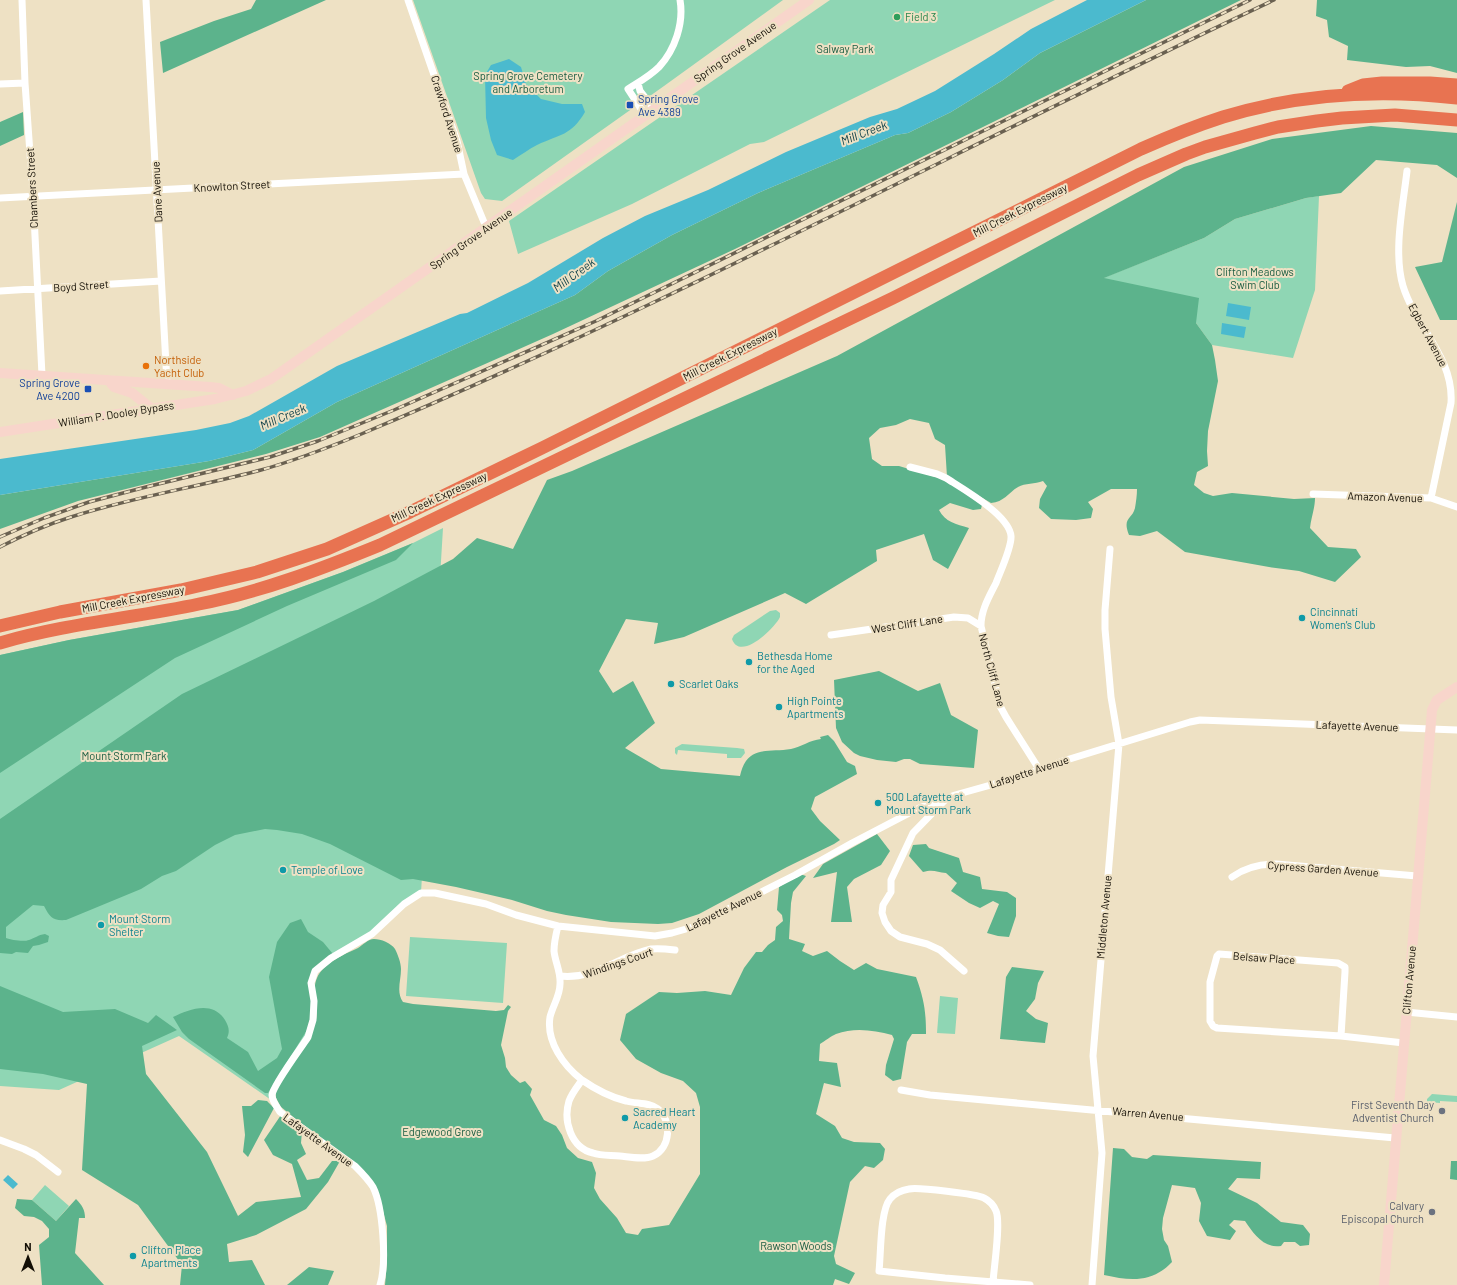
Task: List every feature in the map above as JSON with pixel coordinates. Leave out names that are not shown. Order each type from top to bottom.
[{"type":"highway","points":[[1335,96],[1363,85],[1411,83],[1457,85]]},
{"type":"highway","name":"Mill Creek Expressway","points":[[0,626],[60,612],[181,590],[258,572],[327,549],[410,512],[549,444],[1148,146],[1222,117],[1297,100],[1335,96],[1380,93],[1430,95],[1457,98]]},
{"type":"highway","name":"Mill Creek Expressway","points":[[0,643],[60,629],[208,602],[260,589],[315,571],[380,545],[893,298],[1138,175],[1204,147],[1278,127],[1342,118],[1395,115],[1457,120]]},
{"type":"main road","name":"Spring Grove Avenue","points":[[232,396],[255,388],[271,379],[809,0]]},
{"type":"main road","points":[[0,373],[158,384],[167,383],[219,388],[232,396]]},
{"type":"main road","points":[[108,380],[114,387],[132,393],[152,409]]},
{"type":"main road","name":"William P. Dooley Bypass","points":[[0,432],[232,396]]},
{"type":"main road","name":"Clifton Avenue","points":[[1384,1285],[1395,1138],[1432,710],[1437,700],[1457,687]]},
{"type":"street","name":"Chambers Street","points":[[22,0],[42,376]]},
{"type":"street","name":"Dane Avenue","points":[[146,0],[167,383]]},
{"type":"street","name":"Crawford Avenue","points":[[408,0],[457,141],[464,174],[486,227]]},
{"type":"street","points":[[650,112],[628,89],[659,67],[667,56],[674,44],[679,30],[681,18],[680,0]]},
{"type":"street","points":[[0,84],[26,83]]},
{"type":"street","points":[[638,83],[640,91],[650,112]]},
{"type":"street","name":"Egbert Avenue","points":[[1407,171],[1399,251],[1401,276],[1408,299],[1444,364],[1449,379],[1451,394],[1431,498]]},
{"type":"street","name":"Knowlton Street","points":[[0,198],[464,174]]},
{"type":"street","name":"Boyd Street","points":[[0,291],[161,280]]},
{"type":"street","name":"North Cliff Lane","points":[[910,467],[946,478],[996,512],[1007,526],[1011,534],[1011,542],[1004,565],[984,610],[981,626],[1000,706],[1039,769]]},
{"type":"street","name":"Amazon Avenue","points":[[1313,494],[1431,498],[1457,507]]},
{"type":"street","name":"Middleton Avenue","points":[[1092,1285],[1102,1153],[1093,1056],[1119,744],[1113,712],[1105,629],[1105,599],[1110,549]]},
{"type":"street","name":"West Cliff Lane","points":[[831,635],[954,617],[968,618],[981,626]]},
{"type":"street","name":"Lafayette Avenue","points":[[380,1285],[382,1268],[382,1225],[378,1200],[372,1186],[355,1166],[280,1112],[272,1094],[311,1029],[314,1011],[311,989],[312,977],[319,967],[331,958],[372,934],[404,904],[421,893],[436,893],[486,904],[516,915],[558,926],[655,936],[694,927],[920,808],[946,798],[1019,777],[1063,761],[1190,722],[1200,720],[1457,730]]},
{"type":"street","points":[[946,798],[938,808],[923,820],[913,833],[891,880],[891,892],[883,905],[882,913],[885,922],[891,931],[900,937],[927,944],[940,950],[964,971]]},
{"type":"street","name":"Cypress Garden Avenue","points":[[1232,877],[1248,868],[1264,864],[1418,876]]},
{"type":"street","points":[[558,926],[554,951],[560,976],[560,991],[550,1017],[551,1034],[557,1051],[565,1064],[582,1080],[608,1095],[627,1102],[650,1105],[658,1109],[666,1119],[668,1130],[666,1140],[658,1153],[654,1156],[644,1158],[593,1154],[579,1146],[571,1134],[567,1117],[570,1100],[582,1080]]},
{"type":"street","name":"Windings Court","points":[[560,976],[571,977],[591,973],[649,950],[676,950]]},
{"type":"street","name":"Belsaw Place","points":[[1341,1036],[1345,972],[1345,967],[1342,965],[1338,963],[1219,954],[1217,956],[1210,982],[1210,1022],[1217,1028],[1341,1036],[1404,1043]]},
{"type":"street","points":[[1406,1012],[1457,1017]]},
{"type":"street","name":"Warren Avenue","points":[[901,1090],[930,1095],[1395,1138]]},
{"type":"street","points":[[0,1140],[36,1155],[58,1172]]},
{"type":"street","points":[[993,1282],[998,1218],[994,1206],[989,1200],[978,1195],[913,1188],[902,1190],[894,1195],[886,1206],[879,1271],[945,1278],[993,1282],[1030,1285]]},
{"type":"green space","points":[[256,0],[326,0],[163,73],[160,42],[214,21],[251,9]]},
{"type":"green space","name":"Spring Grove Cemetery and Arboretum","points":[[413,0],[783,0],[502,201],[485,199],[481,193]]},
{"type":"green space","name":"Salway Park","points":[[830,0],[1055,0],[764,142],[750,144],[632,204],[518,254],[509,221]]},
{"type":"green space","points":[[1146,0],[1241,0],[735,249],[553,334],[320,437],[266,454],[78,501],[0,529],[0,495],[209,461],[253,450],[337,402],[575,295],[608,271],[672,235],[758,193],[895,135],[908,133],[951,112],[1003,80],[1040,53]]},
{"type":"green space","points":[[1317,0],[1457,0],[1457,73],[1430,66],[1406,67],[1347,60],[1348,46],[1329,37],[1327,20],[1316,16]]},
{"type":"green space","points":[[23,112],[24,135],[0,146],[0,122]]},
{"type":"green space","points":[[1371,126],[1457,133],[1457,178],[1437,165],[1376,160],[1341,193],[1306,198],[1235,219],[1204,238],[1104,278],[1199,298],[1196,323],[1212,345],[1218,381],[1208,431],[1208,466],[1197,472],[1194,485],[1204,493],[1213,496],[1232,493],[1294,499],[1315,498],[1310,528],[1328,547],[1356,549],[1361,557],[1335,582],[1299,571],[1185,552],[1157,531],[1140,536],[1129,535],[1127,522],[1134,512],[1137,489],[1111,489],[1088,502],[1093,509],[1091,518],[1076,520],[1051,519],[1039,508],[1040,499],[1047,486],[1043,481],[1021,486],[1003,499],[991,503],[947,477],[945,445],[935,439],[929,423],[910,419],[896,425],[880,428],[869,438],[872,459],[882,466],[899,466],[942,479],[982,505],[981,509],[973,510],[950,503],[939,510],[948,520],[955,524],[969,528],[948,569],[933,560],[924,534],[876,550],[877,561],[806,604],[785,593],[684,637],[654,644],[658,623],[626,619],[599,671],[613,693],[633,681],[655,723],[625,748],[661,769],[740,776],[743,766],[753,754],[795,748],[828,735],[834,741],[847,762],[855,766],[857,774],[815,797],[811,809],[820,821],[840,840],[834,844],[787,867],[699,914],[672,923],[658,924],[611,922],[566,915],[547,911],[512,900],[456,887],[413,879],[401,880],[330,844],[302,834],[265,829],[235,835],[215,845],[176,871],[162,876],[141,889],[66,920],[54,919],[50,916],[44,906],[33,905],[6,927],[6,938],[27,941],[45,934],[49,936],[48,942],[33,946],[28,953],[0,953],[0,819],[182,694],[374,601],[453,559],[477,538],[513,549],[547,480],[572,471],[837,356],[1184,167],[1272,139]]},
{"type":"green space","name":"Clifton Meadows Swim Club","points":[[1319,196],[1315,290],[1293,358],[1212,345],[1196,323],[1103,278],[1204,238],[1235,219],[1306,198]]},
{"type":"green space","points":[[1457,202],[1457,320],[1440,320],[1415,267],[1442,262]]},
{"type":"green space","name":"Mount Storm Park","points":[[443,528],[421,893],[372,934],[315,971],[311,1029],[278,1083],[274,1102],[179,1036],[59,1090],[0,1086],[0,655],[69,640],[238,610],[343,572],[413,543]]},
{"type":"green space","points":[[413,543],[396,560],[287,606],[175,658],[0,773],[0,655],[69,640],[238,610],[343,572]]},
{"type":"green space","points":[[776,610],[780,613],[780,617],[765,635],[749,645],[742,647],[736,645],[732,639],[734,635],[770,611]]},
{"type":"green space","points":[[879,671],[918,691],[940,683],[951,715],[978,730],[974,768],[920,764],[910,759],[904,759],[896,762],[877,760],[854,753],[842,742],[836,728],[834,680]]},
{"type":"green space","points":[[682,744],[744,749],[745,753],[741,758],[727,758],[727,754],[678,750],[677,755],[675,753],[675,748]]},
{"type":"green space","points":[[877,834],[890,851],[881,865],[854,879],[847,887],[852,922],[831,922],[837,872],[813,878],[823,864]]},
{"type":"green space","points":[[926,844],[929,848],[959,858],[963,872],[980,877],[982,889],[1007,892],[1016,898],[1016,916],[1009,937],[987,933],[999,904],[993,901],[980,908],[969,903],[951,891],[957,883],[946,873],[932,871],[923,872],[909,856],[913,845]]},
{"type":"green space","points":[[800,874],[806,876],[793,892],[789,939],[805,944],[802,951],[813,956],[827,951],[854,970],[866,963],[877,969],[916,977],[923,999],[925,1012],[926,1034],[912,1034],[907,1042],[901,1079],[893,1081],[885,1075],[886,1065],[894,1039],[892,1035],[871,1031],[850,1030],[836,1034],[820,1044],[819,1061],[837,1063],[841,1087],[824,1083],[816,1114],[835,1126],[842,1138],[854,1142],[880,1143],[885,1149],[883,1160],[874,1168],[865,1166],[850,1182],[834,1256],[836,1264],[855,1273],[849,1284],[835,1279],[833,1285],[385,1285],[387,1262],[387,1226],[377,1189],[281,1107],[276,1098],[276,1091],[316,1020],[317,1009],[315,983],[320,973],[329,963],[370,940],[380,940],[393,947],[398,956],[401,969],[399,990],[403,1002],[496,1011],[504,1010],[508,1005],[511,1007],[508,1011],[501,1045],[506,1067],[511,1075],[520,1083],[525,1081],[532,1089],[530,1095],[544,1120],[556,1126],[562,1135],[567,1148],[578,1158],[592,1162],[596,1173],[594,1188],[600,1199],[617,1218],[626,1233],[638,1235],[642,1229],[669,1225],[700,1174],[700,1107],[696,1093],[683,1081],[661,1073],[636,1059],[620,1040],[626,1014],[659,992],[677,993],[705,991],[731,995],[744,968],[756,952],[762,952],[775,940],[776,927],[783,921],[782,915],[777,910],[779,887]]},
{"type":"green space","points":[[301,919],[308,932],[323,942],[333,954],[313,971],[312,1013],[307,1030],[268,1093],[265,1093],[189,1039],[182,1032],[173,1017],[193,1009],[207,1008],[214,1010],[225,1020],[229,1029],[227,1038],[248,1052],[258,1071],[277,1058],[282,1049],[269,977],[277,942],[290,923]]},
{"type":"green space","points":[[410,937],[507,943],[503,1003],[406,996]]},
{"type":"green space","points":[[1012,967],[1044,971],[1038,983],[1035,999],[1026,1011],[1036,1019],[1048,1023],[1045,1043],[1000,1039],[1006,977]]},
{"type":"green space","points":[[0,986],[63,1012],[115,1009],[148,1023],[156,1015],[177,1030],[142,1046],[146,1074],[207,1152],[238,1216],[256,1202],[301,1197],[292,1164],[273,1155],[264,1140],[281,1115],[302,1131],[301,1143],[306,1154],[297,1160],[307,1180],[319,1178],[332,1161],[340,1161],[328,1182],[306,1209],[256,1235],[227,1244],[229,1262],[252,1260],[265,1285],[180,1285],[182,1265],[138,1205],[82,1170],[87,1084],[43,1074],[0,1069]]},
{"type":"green space","points":[[940,996],[958,998],[955,1034],[937,1033]]},
{"type":"green space","points":[[1432,1094],[1457,1096],[1457,1102],[1428,1102],[1427,1106],[1427,1099]]},
{"type":"green space","points":[[258,1100],[267,1101],[274,1108],[248,1157],[243,1152],[245,1135],[242,1106],[251,1106]]},
{"type":"green space","points":[[1113,1148],[1124,1149],[1132,1157],[1147,1159],[1153,1155],[1261,1162],[1260,1179],[1237,1178],[1228,1189],[1257,1203],[1281,1222],[1303,1225],[1310,1234],[1309,1245],[1300,1246],[1295,1242],[1284,1242],[1281,1246],[1269,1245],[1264,1243],[1255,1235],[1245,1221],[1234,1220],[1229,1225],[1236,1231],[1230,1240],[1207,1236],[1199,1221],[1201,1203],[1195,1188],[1172,1185],[1163,1218],[1162,1229],[1164,1240],[1168,1246],[1172,1262],[1157,1274],[1141,1279],[1104,1275]]},
{"type":"green space","points":[[1451,1161],[1457,1161],[1457,1180],[1450,1179]]},
{"type":"green space","points":[[45,1185],[69,1206],[56,1221],[32,1200]]},
{"type":"green space","points":[[17,1199],[32,1200],[56,1221],[76,1199],[83,1208],[85,1218],[79,1218],[75,1253],[104,1285],[42,1285],[39,1245],[49,1237],[49,1229],[42,1221],[34,1217],[24,1216],[15,1208]]},
{"type":"green space","points":[[309,1267],[334,1271],[328,1285],[287,1285]]},
{"type":"water","name":"Mill Creek","points":[[1087,0],[1146,0],[1040,53],[1003,80],[951,112],[908,133],[895,135],[758,193],[672,235],[608,271],[575,295],[337,402],[253,450],[209,461],[0,495],[0,459],[196,430],[230,423],[249,416],[337,366],[460,314],[467,313],[528,283],[603,238],[645,216],[708,190],[786,152],[870,117],[897,109],[935,91],[1031,29]]},
{"type":"water","points":[[509,59],[521,67],[526,84],[541,99],[562,104],[582,104],[585,112],[575,126],[570,130],[537,145],[513,160],[497,155],[491,140],[486,118],[485,75],[491,65]]},
{"type":"water","points":[[1228,303],[1251,307],[1249,320],[1226,316]]},
{"type":"water","points":[[1222,323],[1246,327],[1244,338],[1221,334]]},
{"type":"water","points":[[8,1175],[18,1184],[13,1189],[3,1180]]},
{"type":"railway","points":[[0,537],[44,518],[89,502],[270,457],[318,441],[394,410],[596,321],[1250,0]]},
{"type":"railway","points":[[0,547],[35,530],[71,517],[142,498],[261,470],[359,435],[475,385],[705,278],[1046,110],[1274,0]]},
{"type":"place","name":"Field 3","points":[[897,17]]},
{"type":"place","name":"Spring Grove Ave 4389","points":[[630,105]]},
{"type":"place","name":"Northside Yacht Club","points":[[146,366]]},
{"type":"place","name":"Spring Grove Ave 4200","points":[[88,389]]},
{"type":"place","name":"Cincinnati Women’s Club","points":[[1302,618]]},
{"type":"place","name":"Bethesda Home for the Aged","points":[[749,662]]},
{"type":"place","name":"Scarlet Oaks","points":[[671,684]]},
{"type":"place","name":"High Pointe Apartments","points":[[779,707]]},
{"type":"place","name":"500 Lafayette at Mount Storm Park","points":[[878,803]]},
{"type":"place","name":"Temple of Love","points":[[283,870]]},
{"type":"place","name":"Mount Storm Shelter","points":[[101,925]]},
{"type":"place","name":"First Seventh Day Adventist Church","points":[[1442,1111]]},
{"type":"place","name":"Sacred Heart Academy","points":[[625,1118]]},
{"type":"place","name":"Calvary Episcopal Church","points":[[1432,1212]]},
{"type":"place","name":"Clifton Place Apartments","points":[[133,1256]]},
{"type":"park label","name":"Edgewood Grove","points":[[442,1132]]},
{"type":"park label","name":"Rawson Woods","points":[[796,1246]]}]
